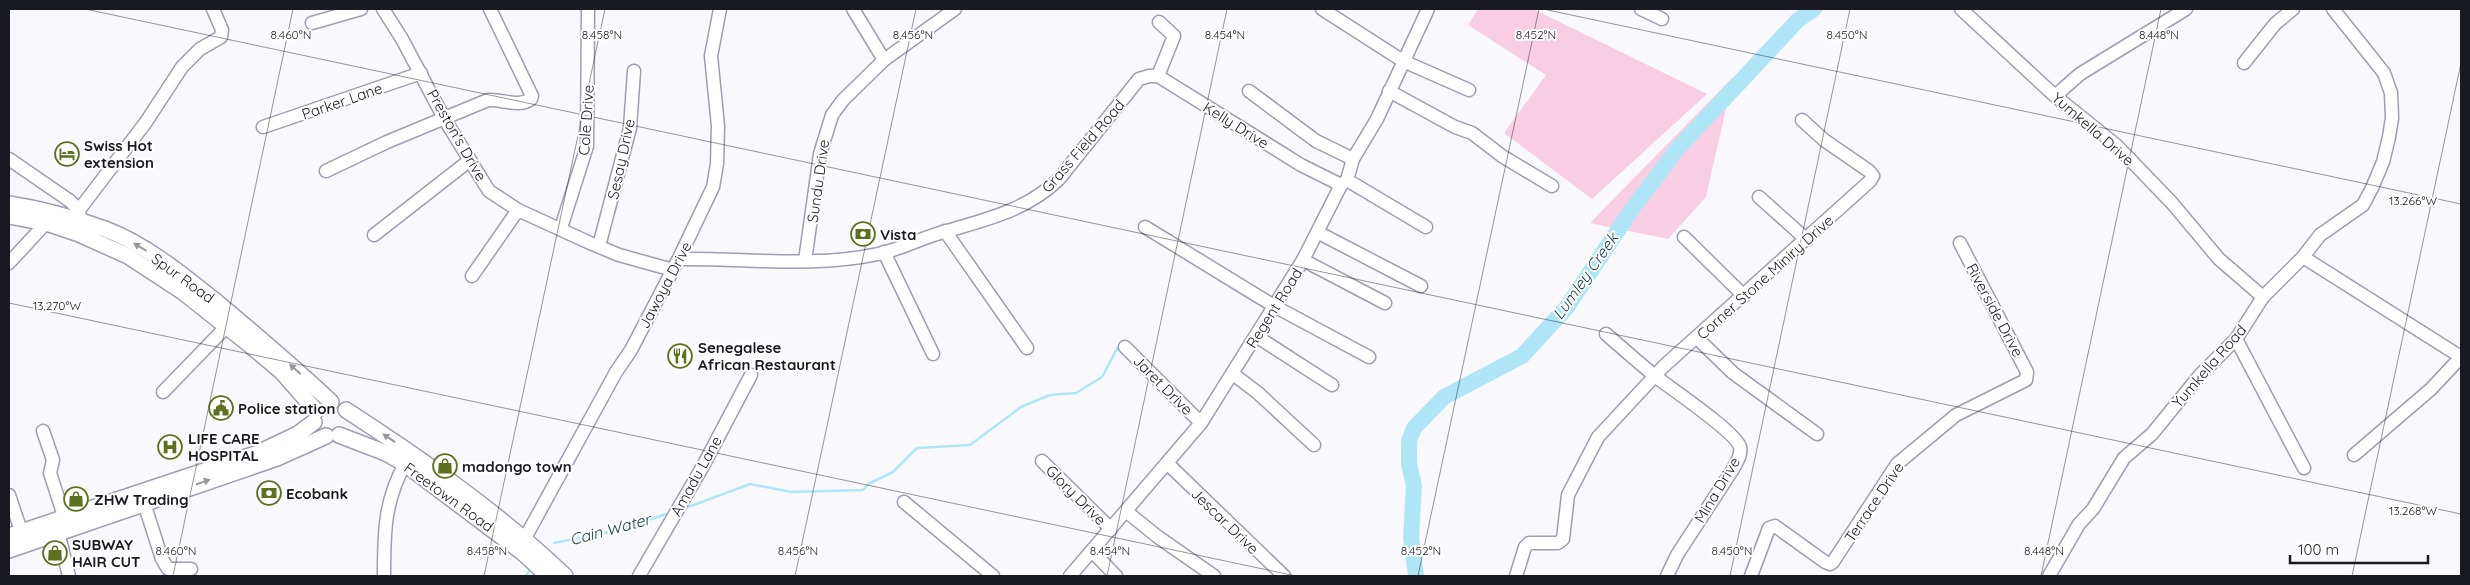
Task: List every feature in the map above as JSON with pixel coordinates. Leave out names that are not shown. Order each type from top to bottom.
[{"type":"main road","name":"Spur Road","points":[[9,204],[56,214],[105,230],[135,244],[188,279],[283,357],[331,402]]},
{"type":"main road","name":"Spur Road","points":[[9,216],[46,223],[79,222],[183,292],[227,326],[282,372],[315,416]]},
{"type":"main road","points":[[9,550],[18,537],[62,526],[144,503],[277,458],[332,436],[348,424],[346,410],[340,404],[331,402],[324,404],[298,434],[258,453],[202,470],[62,526]]},
{"type":"main road","name":"Freetown Road","points":[[346,410],[420,458],[525,538],[565,576]]},
{"type":"main road","points":[[315,416],[317,430],[332,436]]},
{"type":"main road","name":"Freetown Road","points":[[332,436],[386,453],[405,464],[522,552],[548,576]]},
{"type":"street","points":[[9,159],[59,193],[79,222],[182,66],[200,49],[220,37],[222,30],[213,9]]},
{"type":"street","points":[[312,23],[362,9]]},
{"type":"street","name":"Preston's Drive","points":[[383,9],[489,191],[518,210],[619,255],[677,264]]},
{"type":"street","points":[[326,171],[387,142],[446,120],[488,100],[496,99],[517,104],[531,99],[532,96],[490,9]]},
{"type":"street","name":"Cole Drive","points":[[561,228],[587,146],[588,9]]},
{"type":"street","name":"Jawoya Drive","points":[[525,538],[677,264],[709,199],[716,172],[718,126],[711,56],[720,9]]},
{"type":"street","points":[[853,9],[884,60]]},
{"type":"street","name":"Sundu Drive","points":[[805,261],[820,154],[828,123],[842,100],[884,60],[954,9]]},
{"type":"street","points":[[1322,9],[1403,61],[1469,90]]},
{"type":"street","name":"Regent Road","points":[[1070,576],[1168,464],[1201,423],[1233,374],[1319,233],[1353,159],[1377,119],[1428,9]]},
{"type":"street","points":[[1641,9],[1662,19]]},
{"type":"street","name":"Yumkella Drive","points":[[1960,9],[2055,96],[2116,145],[2172,203],[2219,259],[2262,297]]},
{"type":"street","points":[[2055,96],[2080,74],[2186,9]]},
{"type":"street","points":[[2244,64],[2275,24],[2293,9]]},
{"type":"street","name":"Yumkella Road","points":[[2049,576],[2079,524],[2094,509],[2124,458],[2152,434],[2200,375],[2236,339],[2262,297],[2303,257],[2320,235],[2363,204],[2383,162],[2392,118],[2391,93],[2384,73],[2333,9]]},
{"type":"street","points":[[1158,76],[1174,36],[1159,22]]},
{"type":"street","name":"Sesay Drive","points":[[599,246],[630,128],[634,71]]},
{"type":"street","name":"Parker Lane","points":[[263,127],[421,73]]},
{"type":"street","name":"Grass Field Road","points":[[677,264],[737,259],[787,263],[884,252],[1003,214],[1044,194],[1059,179],[1139,79],[1158,76]]},
{"type":"street","name":"Kelly Drive","points":[[1158,76],[1301,165],[1344,182],[1426,227]]},
{"type":"street","points":[[1249,91],[1316,141],[1353,159]]},
{"type":"street","points":[[1389,91],[1455,127],[1472,133],[1502,156],[1552,186]]},
{"type":"street","name":"Corner Stone Miniry Drive","points":[[1516,576],[1525,547],[1529,543],[1558,543],[1563,539],[1568,495],[1598,437],[1656,376],[1870,181],[1873,176],[1870,171],[1824,140],[1802,120]]},
{"type":"street","points":[[374,236],[470,160]]},
{"type":"street","points":[[1759,197],[1807,240]]},
{"type":"street","points":[[472,276],[518,210]]},
{"type":"street","points":[[9,262],[46,223]]},
{"type":"street","points":[[1145,227],[1274,306],[1369,357]]},
{"type":"street","points":[[945,231],[1027,348]]},
{"type":"street","points":[[1319,233],[1421,286]]},
{"type":"street","points":[[1684,237],[1744,296]]},
{"type":"street","name":"Riverside Drive","points":[[1960,243],[2028,377]]},
{"type":"street","points":[[884,252],[933,354]]},
{"type":"street","points":[[2303,257],[2461,357],[2431,388],[2354,455]]},
{"type":"street","points":[[1303,260],[1385,303]]},
{"type":"street","points":[[163,392],[227,326]]},
{"type":"street","points":[[1606,334],[1656,376]]},
{"type":"street","points":[[1256,336],[1332,385]]},
{"type":"street","points":[[1697,338],[1733,373],[1817,434]]},
{"type":"street","points":[[2236,339],[2304,468]]},
{"type":"street","name":"Jaret Drive","points":[[1125,347],[1201,423]]},
{"type":"street","points":[[1233,374],[1258,393],[1314,445]]},
{"type":"street","name":"Amadu Lane","points":[[639,576],[692,486],[751,375]]},
{"type":"street","name":"Mina Drive","points":[[1656,376],[1736,440],[1740,448],[1739,457],[1733,469],[1677,555],[1667,576]]},
{"type":"street","name":"Terrace Drive","points":[[1750,576],[1769,528],[1775,526],[1825,562],[1830,564],[1834,562],[1897,464],[1908,453],[1956,414],[2005,391],[2028,377]]},
{"type":"street","points":[[43,431],[53,460],[50,473],[62,526],[69,576]]},
{"type":"street","name":"Glory Drive","points":[[1042,461],[1111,529]]},
{"type":"street","points":[[384,576],[385,519],[394,486],[405,464]]},
{"type":"street","name":"Jescar Drive","points":[[1168,464],[1284,576]]},
{"type":"street","points":[[9,495],[18,537]]},
{"type":"street","points":[[904,502],[993,576]]},
{"type":"street","points":[[144,503],[162,559],[168,569],[191,569]]},
{"type":"street","points":[[1127,512],[1166,543],[1214,576]]},
{"type":"street","points":[[1092,551],[1116,576]]},
{"type":"shaded area","points":[[1478,9],[1533,9],[1707,94],[1592,199],[1504,133],[1546,75],[1468,25]]},
{"type":"shaded area","points":[[1733,77],[1706,197],[1668,239],[1590,223]]},
{"type":"waterway","name":"Lumley Creek","points":[[1416,576],[1411,537],[1414,486],[1409,464],[1409,441],[1414,428],[1444,397],[1522,356],[1567,307],[1632,209],[1678,148],[1798,20],[1814,9]]},
{"type":"waterway","name":"Cain Water","points":[[683,509],[750,484],[791,492],[863,490],[868,484],[893,472],[917,448],[970,445],[1021,407],[1050,395],[1076,393],[1102,377],[1118,347]]},
{"type":"waterway","name":"Cain Water","points":[[554,543],[619,530],[666,514]]},
{"type":"waterway","name":"Cain Water","points":[[526,576],[530,570]]},
{"type":"place","name":"Swiss Hot extension","points":[[67,154]]},
{"type":"place","name":"Vista","points":[[863,234]]},
{"type":"place","name":"Senegalese African Restaurant","points":[[680,356]]},
{"type":"place","name":"Police station","points":[[221,408]]},
{"type":"place","name":"LIFE CARE HOSPITAL","points":[[170,447]]},
{"type":"place","name":"madongo town","points":[[445,466]]},
{"type":"place","name":"Ecobank","points":[[269,493]]},
{"type":"place","name":"ZHW Trading","points":[[76,499]]},
{"type":"place","name":"SUBWAY HAIR CUT","points":[[55,553]]}]
